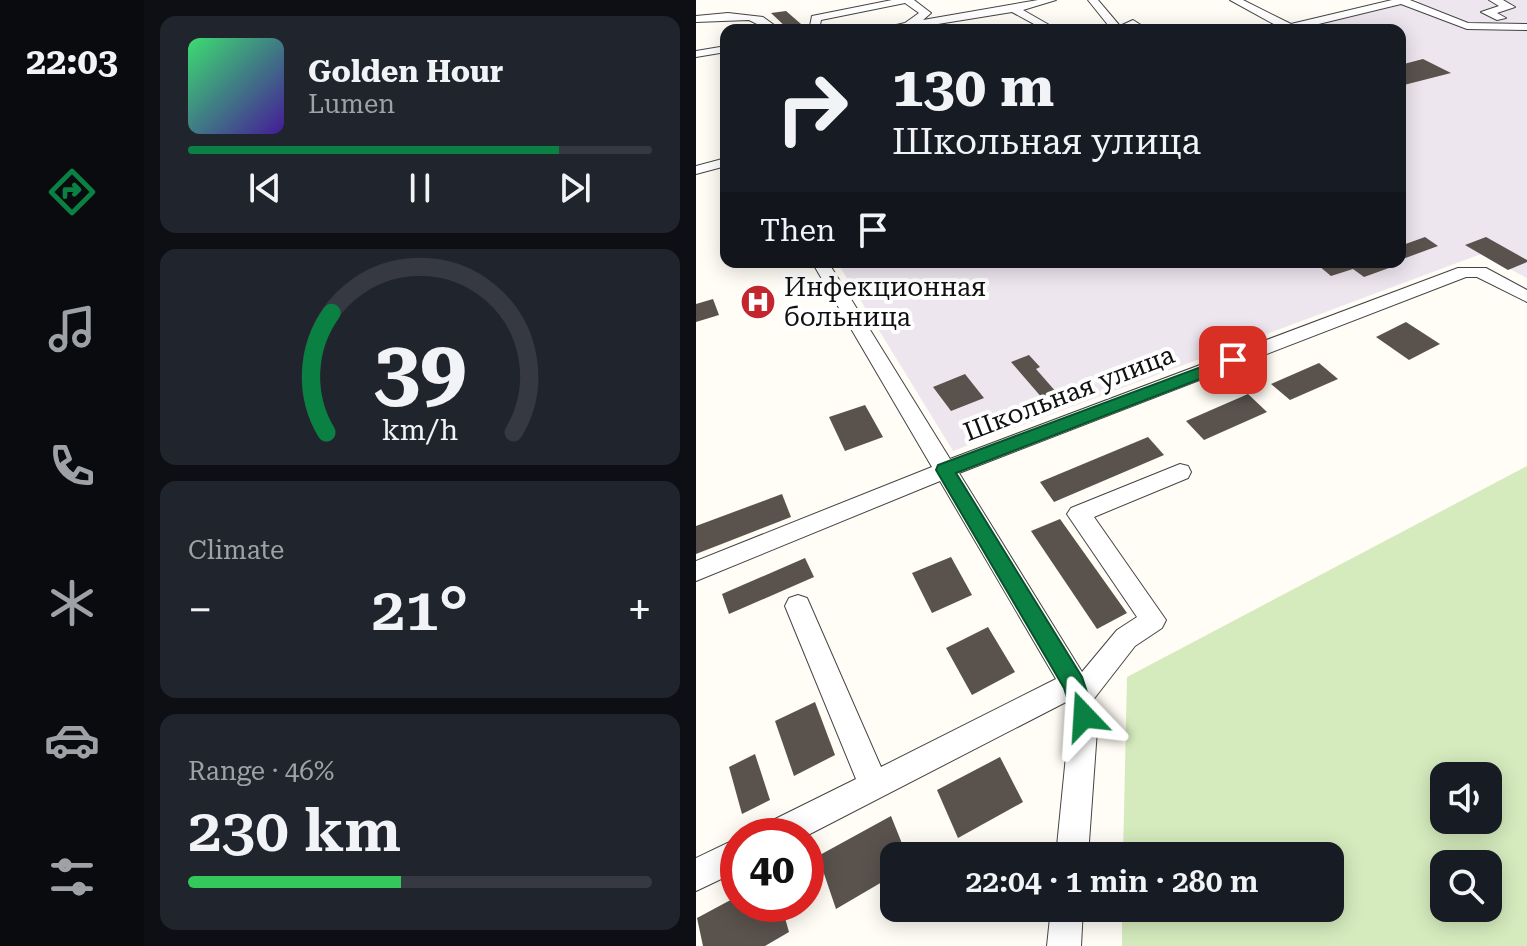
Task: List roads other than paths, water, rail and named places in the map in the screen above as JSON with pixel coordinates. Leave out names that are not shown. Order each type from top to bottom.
[{"type":"street","points":[[947,24],[1051,0]]},
{"type":"street","points":[[1093,0],[1114,24]]},
{"type":"street","points":[[1235,0],[1276,24]]},
{"type":"street","points":[[1354,0],[1375,7]]},
{"type":"street","points":[[1305,24],[1404,0],[1467,26],[1513,24]]},
{"type":"street","points":[[1494,0],[1510,7],[1486,12],[1527,27]]},
{"type":"street","points":[[1014,9],[1042,24]]},
{"type":"street","points":[[851,24],[922,10],[926,15],[910,24]]},
{"type":"street","points":[[696,19],[753,16],[766,19],[771,24]]},
{"type":"street","points":[[696,54],[720,50]]},
{"type":"street","points":[[696,170],[720,164]]},
{"type":"street","points":[[824,268],[1076,691],[1084,716],[1073,842]]},
{"type":"street","name":"Школьная улица","points":[[696,571],[945,470],[1464,272],[1480,272],[1527,297]]},
{"type":"street","points":[[810,818],[1076,691],[1126,638],[1153,620],[1079,514],[1180,472]]},
{"type":"street","points":[[798,606],[874,786]]},
{"type":"street","points":[[696,875],[720,863]]},
{"type":"street","points":[[1064,946],[1066,922]]},
{"type":"place","name":"Инфекционная больница","points":[[758,302]]}]
